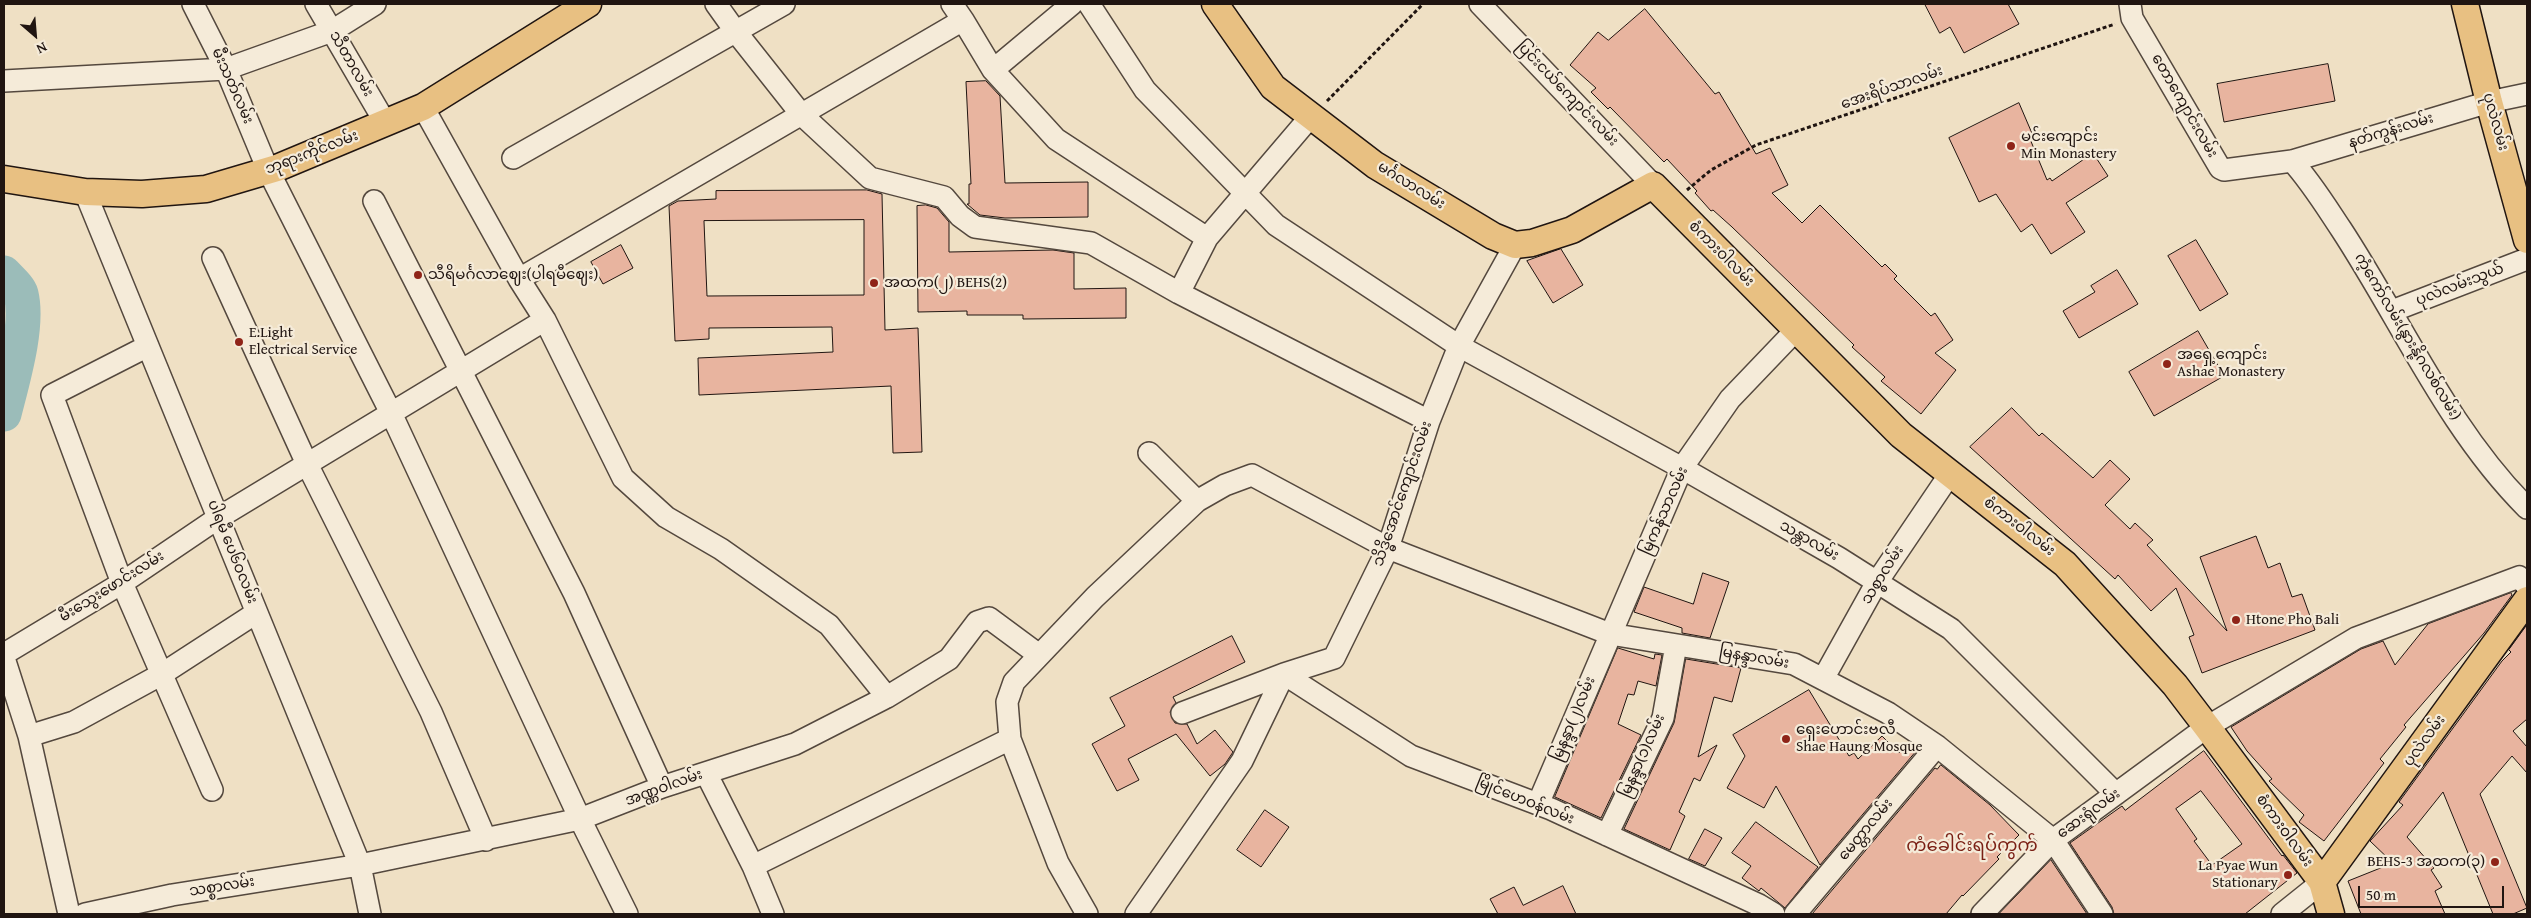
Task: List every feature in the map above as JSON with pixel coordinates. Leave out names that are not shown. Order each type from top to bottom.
[{"type":"main road","name":"ဘုရားကိုင်လမ်း","points":[[4,179],[85,192],[142,194],[206,189],[268,170],[386,124],[423,106],[588,4]]},
{"type":"main road","name":"မင်္ဂလာလမ်း","points":[[1215,4],[1273,87],[1375,165],[1493,236],[1515,245]]},
{"type":"main road","name":"ပုလဲလမ်း","points":[[2465,4],[2489,102],[2527,240]]},
{"type":"main road","name":"စံကားဝါလမ်း","points":[[1653,185],[1901,435],[2065,564],[2175,685],[2208,727],[2322,882],[2331,914]]},
{"type":"main road","points":[[1515,245],[1532,243],[1572,230],[1653,185]]},
{"type":"main road","name":"ပုလဲလမ်း","points":[[2322,882],[2527,600]]},
{"type":"street","name":"မီးသတ်လမ်း","points":[[192,4],[226,69],[268,170],[391,413],[580,819],[620,913]]},
{"type":"street","name":"သီတာလမ်း","points":[[316,4],[386,124]]},
{"type":"street","points":[[4,81],[226,69],[332,31],[375,4]]},
{"type":"street","points":[[716,4],[801,114],[870,178],[944,197],[960,216],[975,227],[1091,243],[1179,292],[1429,422]]},
{"type":"street","points":[[513,158],[784,4]]},
{"type":"street","points":[[994,70],[1072,4]]},
{"type":"street","name":"သန္တာလမ်း","points":[[1089,4],[1145,90],[1276,225],[1459,346],[1682,468],[1839,558],[1951,629],[2116,794]]},
{"type":"street","name":"ပြင်းငယ်ကျောင်းလမ်း","points":[[1480,4],[1653,185]]},
{"type":"street","name":"တောကျောင်းလမ်း","points":[[2128,8],[2220,168],[2228,170],[2292,161]]},
{"type":"street","points":[[519,279],[801,114],[957,12],[994,70],[1056,139],[1207,238]]},
{"type":"street","name":"နတ်ကွန်းလမ်း","points":[[2292,161],[2489,102],[2527,94]]},
{"type":"street","points":[[423,106],[519,279],[545,320],[623,478],[666,517],[721,549],[829,625],[887,697]]},
{"type":"street","points":[[1179,292],[1207,238],[1311,116]]},
{"type":"street","name":"ကံ့ကော်လမ်း(နွားနို့ဂလစ်လမ်း)","points":[[2292,161],[2314,187],[2392,311],[2474,448],[2505,486],[2527,508]]},
{"type":"street","name":"ပါရမီ ပေ၆ဝလမ်း","points":[[85,192],[360,865],[370,914]]},
{"type":"street","points":[[374,201],[574,593],[662,787]]},
{"type":"street","name":"သိဒ္ဓိအောင်ကျောင်းလမ်း","points":[[1182,714],[1284,674],[1334,658],[1388,548],[1429,422],[1459,346],[1515,245]]},
{"type":"street","points":[[213,258],[307,464],[431,712],[486,840]]},
{"type":"street","name":"ပုလဲလမ်းသွယ်","points":[[2392,311],[2527,259]]},
{"type":"street","name":"မီးသွေးဖောင်းလမ်း","points":[[4,654],[122,584],[218,518],[545,320]]},
{"type":"street","name":"မြကန်သာလမ်း","points":[[1610,634],[1682,468],[1730,398],[1796,330]]},
{"type":"street","points":[[148,346],[52,395],[122,584],[212,790]]},
{"type":"street","points":[[1088,914],[1058,863],[1010,739],[1007,702],[1014,682],[1038,655],[1095,597],[1197,501],[1148,453]]},
{"type":"street","name":"သစ္စာလမ်း","points":[[1823,679],[1877,582],[1950,474]]},
{"type":"street","name":"မြနန္ဒာလမ်း","points":[[1197,501],[1225,485],[1252,475],[1388,548],[1610,634],[1794,664],[1888,714],[1937,746],[2053,840],[2102,914]]},
{"type":"street","name":"ဆေးရုံလမ်း","points":[[1982,914],[2053,840],[2208,727],[2356,638],[2519,577],[2527,586]]},
{"type":"street","points":[[29,736],[74,722],[162,674],[256,613]]},
{"type":"street","name":"အဏ္ဏဝါလမ်း","points":[[360,865],[580,819],[662,787],[795,744],[887,697],[949,659],[977,622],[989,618],[1038,655]]},
{"type":"street","name":"မြနန္ဒာ(၂)လမ်း","points":[[1538,804],[1610,634]]},
{"type":"street","name":"မြနန္ဒာ(၁)လမ်း","points":[[1607,835],[1663,718],[1676,645]]},
{"type":"street","points":[[4,658],[29,736],[69,914]]},
{"type":"street","points":[[1136,914],[1242,761],[1284,674]]},
{"type":"street","name":"မြိုင်ဟေဝန်လမ်း","points":[[1284,674],[1412,756],[1538,804],[1759,905],[1774,914]]},
{"type":"street","points":[[753,866],[1010,739]]},
{"type":"street","name":"မေတ္တာလမ်း","points":[[1795,914],[1937,746]]},
{"type":"street","points":[[706,773],[753,866],[773,914]]},
{"type":"street","name":"သစ္စာလမ်း","points":[[85,914],[172,895],[360,865]]},
{"type":"street","points":[[2282,914],[2322,882]]},
{"type":"path","points":[[1311,116],[1423,4]]},
{"type":"path","name":"အေးရိပ်သာလမ်း","points":[[1672,204],[1711,170],[1756,145],[2128,8]]},
{"type":"building","points":[[1925,4],[2008,4],[2019,24],[1964,53],[1950,27],[1940,33]]},
{"type":"building","points":[[1645,9],[1715,94],[1719,92],[1756,154],[1770,148],[1788,185],[1772,193],[1802,223],[1820,205],[1882,267],[1885,264],[1897,276],[1894,279],[1931,316],[1935,313],[1953,340],[1935,353],[1956,370],[1921,414],[1881,381],[1885,377],[1852,347],[1854,345],[1732,227],[1713,210],[1711,211],[1695,193],[1697,191],[1667,159],[1664,162],[1610,107],[1608,109],[1591,92],[1596,88],[1570,65],[1598,32],[1608,40]]},
{"type":"building","points":[[2328,64],[2335,101],[2224,122],[2217,84]]},
{"type":"building","points":[[986,81],[1000,96],[1005,183],[1088,182],[1088,217],[1005,218],[980,215],[967,204],[969,204],[969,184],[971,184],[966,82]]},
{"type":"building","points":[[2019,103],[2034,138],[2030,139],[2047,180],[2050,178],[2052,181],[2093,153],[2108,176],[2066,203],[2085,232],[2051,254],[2032,224],[2021,232],[1996,194],[1979,202],[1949,138]]},
{"type":"building","points":[[867,190],[882,194],[885,330],[918,328],[922,452],[893,453],[891,386],[699,395],[698,358],[833,352],[832,327],[709,328],[709,339],[675,341],[669,206],[678,201],[716,199],[716,191]],"holes":[[[864,220],[864,295],[707,296],[704,221]]]},
{"type":"building","points":[[926,205],[937,208],[949,222],[949,252],[1053,250],[1074,253],[1074,289],[1126,288],[1126,318],[1023,319],[1023,315],[967,315],[967,311],[918,312],[917,206]]},
{"type":"building","points":[[2196,240],[2228,294],[2200,311],[2168,256]]},
{"type":"building","points":[[621,245],[633,268],[603,284],[591,262]]},
{"type":"building","points":[[1561,249],[1583,285],[1553,303],[1527,261]]},
{"type":"building","points":[[2117,270],[2138,304],[2079,338],[2063,311],[2095,292],[2091,286]]},
{"type":"building","points":[[2198,331],[2224,376],[2154,416],[2129,372]]},
{"type":"building","points":[[2012,408],[2039,436],[2042,433],[2093,478],[2110,460],[2130,479],[2105,505],[2130,529],[2135,523],[2153,540],[2147,545],[2227,631],[2200,557],[2256,536],[2268,568],[2280,563],[2292,597],[2302,594],[2315,630],[2202,673],[2189,637],[2194,635],[2176,588],[2151,611],[2118,575],[2115,579],[1970,447]]},
{"type":"building","points":[[1703,573],[1729,582],[1710,638],[1682,633],[1682,628],[1634,612],[1644,587],[1693,604]]},
{"type":"building","points":[[2511,593],[2512,595],[2484,633],[2404,725],[2406,727],[2380,759],[2384,763],[2324,841],[2299,822],[2304,815],[2269,781],[2272,779],[2247,751],[2231,727],[2361,649],[2383,641],[2395,665],[2428,624]]},
{"type":"building","points":[[2527,625],[2527,719],[2513,731],[2527,747],[2527,773],[2512,756],[2480,794],[2527,908],[2513,914],[2493,914],[2443,792],[2407,837],[2434,868],[2431,870],[2442,887],[2435,891],[2445,914],[2361,914],[2348,881],[2393,863],[2370,841],[2403,805],[2399,802],[2502,661],[2511,652],[2509,650]]},
{"type":"building","points":[[1232,636],[1245,662],[1173,697],[1176,703],[1170,712],[1175,723],[1187,724],[1197,744],[1215,730],[1233,752],[1225,764],[1210,776],[1176,734],[1128,759],[1139,780],[1117,791],[1092,744],[1125,726],[1110,698]]},
{"type":"building","points":[[1618,648],[1654,659],[1655,654],[1662,655],[1656,686],[1638,681],[1634,695],[1628,694],[1618,724],[1641,735],[1601,818],[1555,797]]},
{"type":"building","points":[[1686,659],[1741,668],[1732,702],[1714,697],[1698,757],[1717,745],[1700,781],[1694,778],[1679,812],[1685,816],[1670,850],[1624,829],[1674,723]]},
{"type":"building","points":[[1809,690],[1849,756],[1854,753],[1858,759],[1882,736],[1899,753],[1909,743],[1917,750],[1820,865],[1776,786],[1764,808],[1727,788],[1745,756],[1733,735]]},
{"type":"building","points":[[2204,751],[2282,856],[2297,873],[2245,914],[2114,914],[2112,907],[2070,843],[2122,806],[2125,810]],"holes":[[[2201,791],[2242,844],[2212,865],[2194,841],[2197,839],[2176,809]]]},
{"type":"building","points":[[1941,765],[1990,805],[2019,835],[1997,857],[1999,859],[1962,895],[1946,914],[1812,914],[1935,768],[1937,769]]},
{"type":"building","points":[[1265,810],[1289,827],[1261,867],[1237,850]]},
{"type":"building","points":[[1756,822],[1818,867],[1785,908],[1761,888],[1759,891],[1742,878],[1751,866],[1732,853]]},
{"type":"building","points":[[1705,829],[1722,838],[1705,866],[1689,859]]},
{"type":"building","points":[[2051,860],[2087,914],[1999,914]]},
{"type":"building","points":[[1563,886],[1576,914],[1498,914],[1490,899],[1514,887],[1523,905]]},
{"type":"waterway","points":[[4,273],[20,291],[23,307],[21,338],[4,414]]},
{"type":"place","name":"မင်းကျောင်း Min Monastery","points":[[2011,146]]},
{"type":"place","name":"သီရိမင်္ဂလာဈေး(ပါရမီဈေး)","points":[[418,275]]},
{"type":"place","name":"အထက(၂) BEHS(2)","points":[[874,283]]},
{"type":"place","name":"E.Light Electrical Service","points":[[239,342]]},
{"type":"place","name":"အရှေ့ကျောင်း Ashae Monastery","points":[[2167,364]]},
{"type":"place","name":"Htone Pho Bali","points":[[2236,620]]},
{"type":"place","name":"ရှေးဟောင်းဗလီ Shae Haung Mosque","points":[[1786,739]]},
{"type":"place","name":"BEHS-3 အထက(၃)","points":[[2495,862]]},
{"type":"place","name":"La Pyae Wun Stationary","points":[[2288,875]]},
{"type":"district","name":"ကံခေါင်းရပ်ကွက်","points":[[1972,846]]}]
